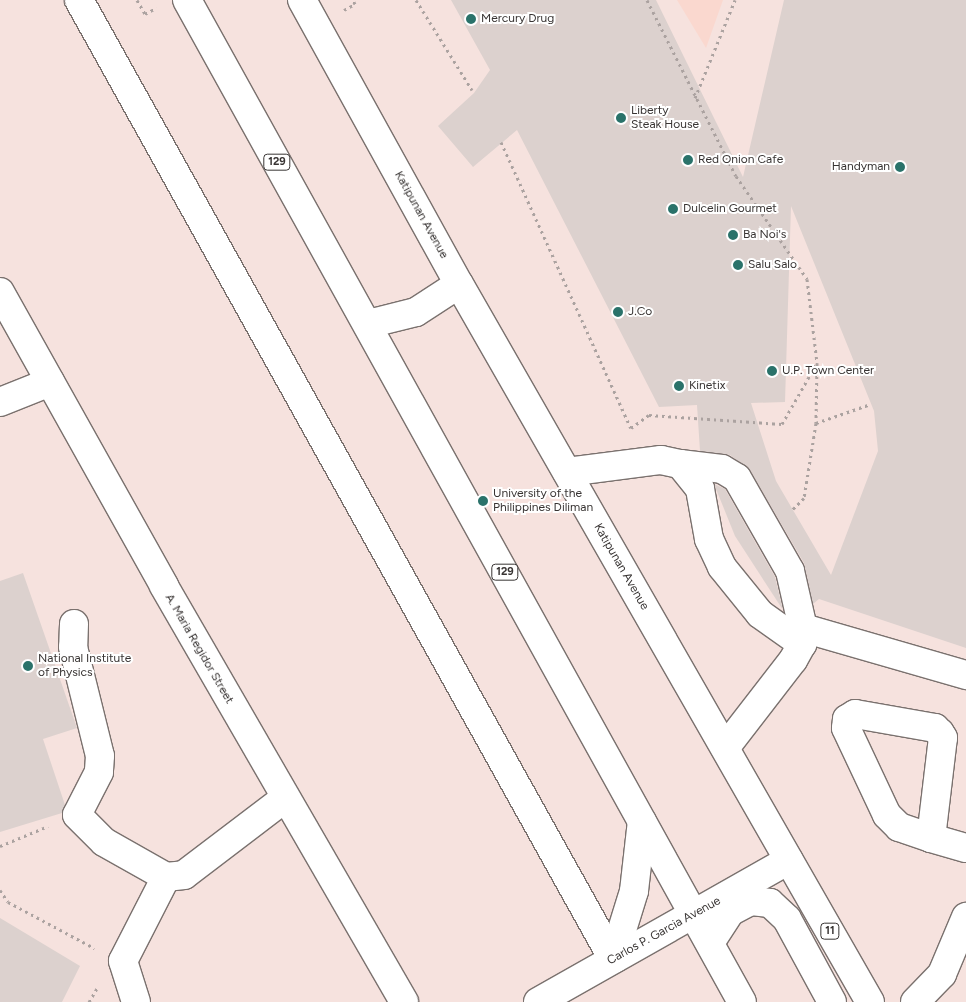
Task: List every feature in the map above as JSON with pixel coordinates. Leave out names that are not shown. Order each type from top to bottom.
[{"type":"main road","points":[[79,0],[613,959]]},
{"type":"main road","name":"129","points":[[187,0],[694,913]]},
{"type":"main road","name":"Katipunan Avenue","points":[[302,0],[459,284],[870,1002]]},
{"type":"main road","points":[[368,324],[416,312],[459,284]]},
{"type":"main road","name":"A. Maria Regidor Street","points":[[0,292],[285,798],[404,1002]]},
{"type":"main road","points":[[0,402],[50,382]]},
{"type":"main road","points":[[567,472],[661,460],[722,469],[737,478],[790,571],[802,636],[725,748]]},
{"type":"main road","points":[[680,464],[700,489],[709,539],[722,567],[760,614],[802,636],[966,675]]},
{"type":"main road","points":[[74,624],[73,647],[100,756],[99,772],[77,815],[104,842],[166,877],[184,875],[197,868],[262,812],[285,798]]},
{"type":"main road","points":[[931,838],[943,738],[940,733],[935,728],[855,714],[847,719],[846,728],[887,816],[898,827],[931,838],[966,848]]},
{"type":"main road","points":[[613,959],[634,891],[642,821]]},
{"type":"main road","name":"Carlos P. Garcia Avenue","points":[[538,1002],[789,860]]},
{"type":"main road","points":[[136,1002],[123,961],[166,877]]},
{"type":"main road","points":[[710,943],[730,912],[751,901],[770,903],[787,919],[832,1002]]},
{"type":"main road","points":[[694,913],[742,1002]]},
{"type":"main road","points":[[915,1002],[942,974],[966,917]]},
{"type":"path","points":[[137,0],[145,14]]},
{"type":"path","points":[[416,0],[472,90]]},
{"type":"path","points":[[647,0],[736,176],[807,279],[817,363],[816,423],[804,498]]},
{"type":"path","points":[[695,98],[735,0]]},
{"type":"path","points":[[502,142],[631,428],[648,415],[782,424],[817,363]]},
{"type":"path","points":[[816,423],[871,404]]},
{"type":"path","points":[[0,846],[77,815]]},
{"type":"path","points":[[0,890],[8,902],[102,952]]},
{"type":"path","points":[[89,1002],[102,980]]},
{"type":"shaded area","name":"University of the Philippines Diliman","points":[[0,0],[966,0],[966,1002],[0,1002]]},
{"type":"shaded area","points":[[677,0],[723,0],[706,48]]},
{"type":"building","name":"U.P. Town Center","points":[[451,0],[656,0],[743,177],[784,0],[966,0],[966,648],[819,599],[813,604],[804,563],[750,470],[730,455],[700,451],[697,405],[659,407],[517,130],[473,167],[438,126],[474,93],[490,70]],"holes":[[[791,206],[874,411],[878,451],[831,575],[776,481],[751,403],[785,402]]]},
{"type":"building","points":[[714,484],[725,489],[775,577],[783,610],[735,536]]},
{"type":"building","name":"National Institute of Physics","points":[[23,573],[77,728],[43,739],[65,805],[62,813],[0,832],[0,581]]},
{"type":"building","points":[[0,918],[80,966],[62,1002],[0,1002]]},
{"type":"place","name":"Mercury Drug","points":[[471,19]]},
{"type":"place","name":"Liberty Steak House","points":[[621,118]]},
{"type":"place","name":"Red Onion Cafe","points":[[688,160]]},
{"type":"place","name":"Handyman","points":[[900,167]]},
{"type":"place","name":"Dulcelin Gourmet","points":[[673,209]]},
{"type":"place","name":"Ba Noi's","points":[[733,235]]},
{"type":"place","name":"Salu Salo","points":[[738,265]]},
{"type":"place","name":"J.Co","points":[[618,312]]},
{"type":"place","name":"U.P. Town Center","points":[[772,371]]},
{"type":"place","name":"Kinetix","points":[[679,386]]},
{"type":"place","name":"University of the Philippines Diliman","points":[[483,501]]},
{"type":"place","name":"National Institute of Physics","points":[[28,666]]}]
